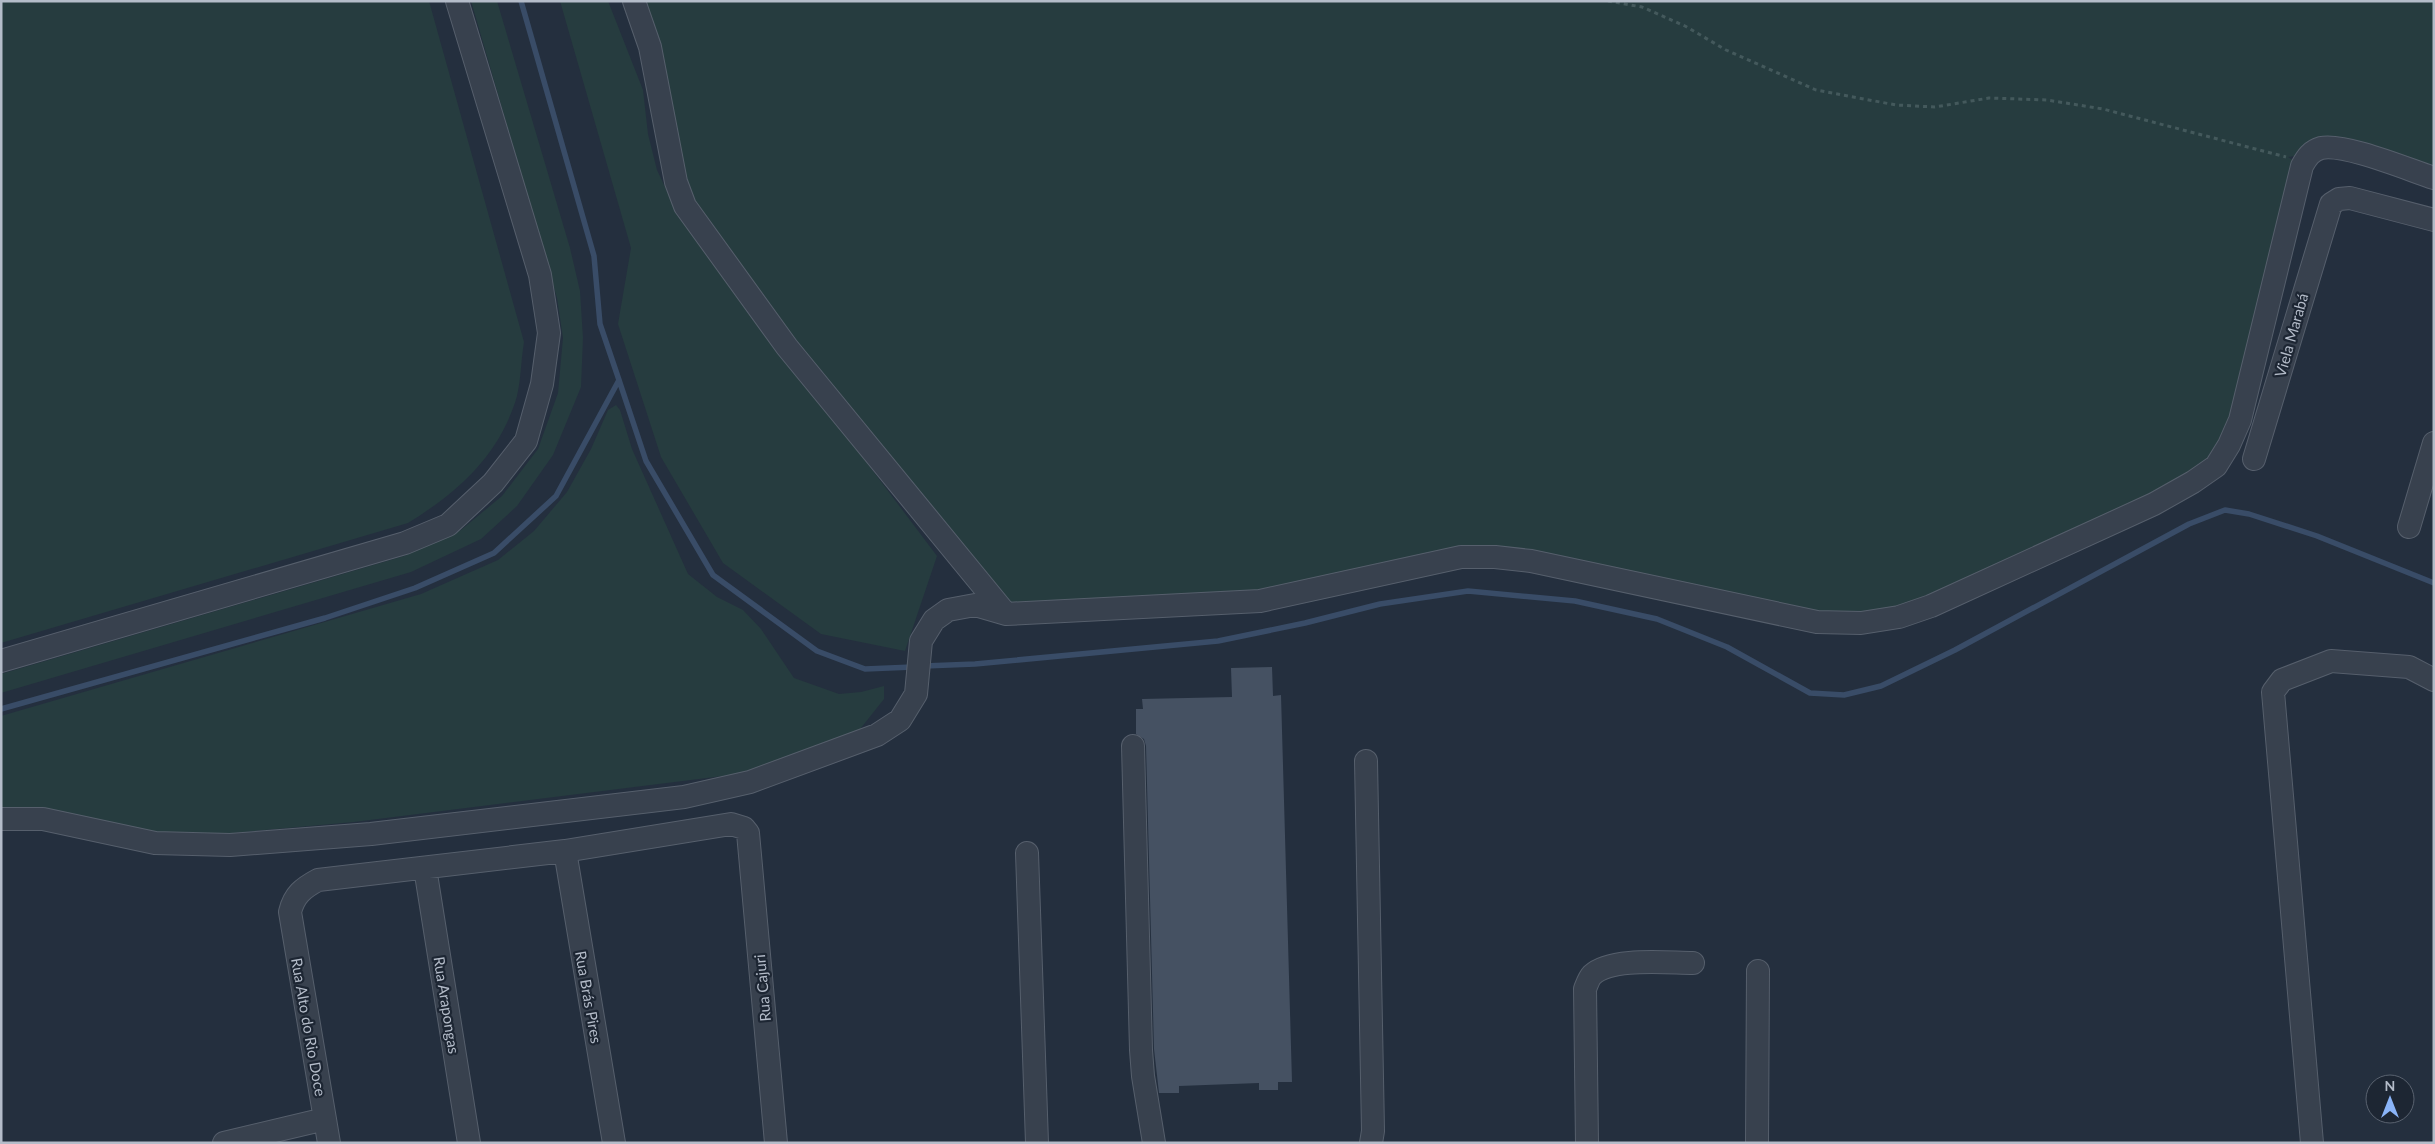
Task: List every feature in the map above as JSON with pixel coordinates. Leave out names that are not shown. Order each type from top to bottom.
[{"type":"street","points":[[1,661],[405,543],[448,525],[493,483],[526,441],[542,384],[549,333],[543,294],[540,275],[458,1]]},
{"type":"street","points":[[634,1],[650,47],[676,182],[685,206],[787,347],[1006,614]]},
{"type":"street","points":[[1,819],[43,819],[155,843],[230,845],[362,835],[684,797],[750,782],[877,735],[900,720],[916,694],[921,641],[934,620],[948,610],[975,605],[1006,614],[1260,601],[1461,557],[1495,557],[1531,561],[1817,622],[1861,623],[1899,617],[1930,606],[2154,504],[2216,466],[2229,445],[2240,420],[2302,166],[2308,154],[2322,148],[2343,149],[2434,178]]},
{"type":"street","name":"Viela Marabá","points":[[2254,459],[2331,204],[2339,199],[2350,198],[2434,220]]},
{"type":"street","points":[[2409,527],[2434,443]]},
{"type":"street","points":[[2312,1143],[2273,692],[2282,680],[2331,661],[2409,666],[2434,680]]},
{"type":"street","points":[[1133,746],[1141,1050],[1143,1076],[1154,1143]]},
{"type":"street","points":[[1366,761],[1373,1131],[1371,1143]]},
{"type":"street","name":"Rua Cajuri","points":[[565,851],[731,824],[744,828],[748,833],[776,1143]]},
{"type":"street","points":[[425,868],[565,851]]},
{"type":"street","name":"Rua Brás Pires","points":[[565,851],[614,1143]]},
{"type":"street","points":[[1028,853],[1037,1143]]},
{"type":"street","name":"Rua Alto do Rio Doce","points":[[329,1143],[290,912],[297,894],[318,880],[425,868]]},
{"type":"street","name":"Rua Arapongas","points":[[425,868],[469,1143]]},
{"type":"street","points":[[1587,1143],[1585,989],[1590,976],[1600,969],[1616,964],[1693,963]]},
{"type":"street","points":[[1757,1143],[1758,971]]},
{"type":"street","points":[[224,1143],[325,1119]]},
{"type":"path","points":[[1608,1],[1642,7],[1684,26],[1726,50],[1816,90],[1896,105],[1935,107],[1989,98],[2047,100],[2103,109],[2286,157],[2308,154]]},
{"type":"green space","points":[[1,1],[429,1],[524,342],[517,396],[509,417],[500,436],[488,454],[460,485],[408,523],[1,643]]},
{"type":"green space","points":[[471,1],[497,1],[570,248],[580,291],[583,338],[581,387],[553,455],[517,506],[481,539],[411,572],[1,693],[1,674],[404,556],[461,530],[502,496],[538,449],[558,393],[563,338],[557,298]]},
{"type":"green space","points":[[560,1],[608,1],[643,90],[648,134],[657,170],[675,208],[937,556],[905,651],[821,634],[723,563],[661,457],[618,324],[631,248]]},
{"type":"green space","points":[[634,1],[2434,1],[2434,178],[2343,149],[2288,157],[2302,166],[2229,445],[2154,504],[1861,623],[1495,557],[1260,601],[1006,614],[685,206]]},
{"type":"green space","points":[[616,405],[620,410],[632,449],[688,574],[717,597],[743,610],[761,629],[794,678],[839,694],[861,692],[884,686],[884,699],[857,733],[739,774],[354,822],[233,833],[169,835],[30,809],[1,808],[1,716],[421,594],[498,560],[534,531],[567,492],[591,449],[608,410]]},
{"type":"building","points":[[1272,667],[1273,696],[1281,695],[1292,1082],[1278,1082],[1278,1090],[1259,1090],[1259,1083],[1179,1086],[1179,1093],[1159,1093],[1154,1049],[1146,746],[1144,739],[1136,734],[1136,709],[1143,709],[1142,699],[1232,697],[1231,668]]},
{"type":"waterway","points":[[521,1],[594,256],[600,324],[646,461],[713,575],[817,651],[865,669],[913,667]]},
{"type":"waterway","points":[[1,709],[325,618],[415,588],[494,553],[556,496],[619,380]]},
{"type":"waterway","points":[[924,666],[975,664],[1218,641],[1305,623],[1380,604],[1468,591],[1575,601],[1657,619],[1727,647],[1810,693],[1844,695],[1881,686],[1955,650],[2189,524],[2225,510],[2249,514],[2317,536],[2434,583]]}]
